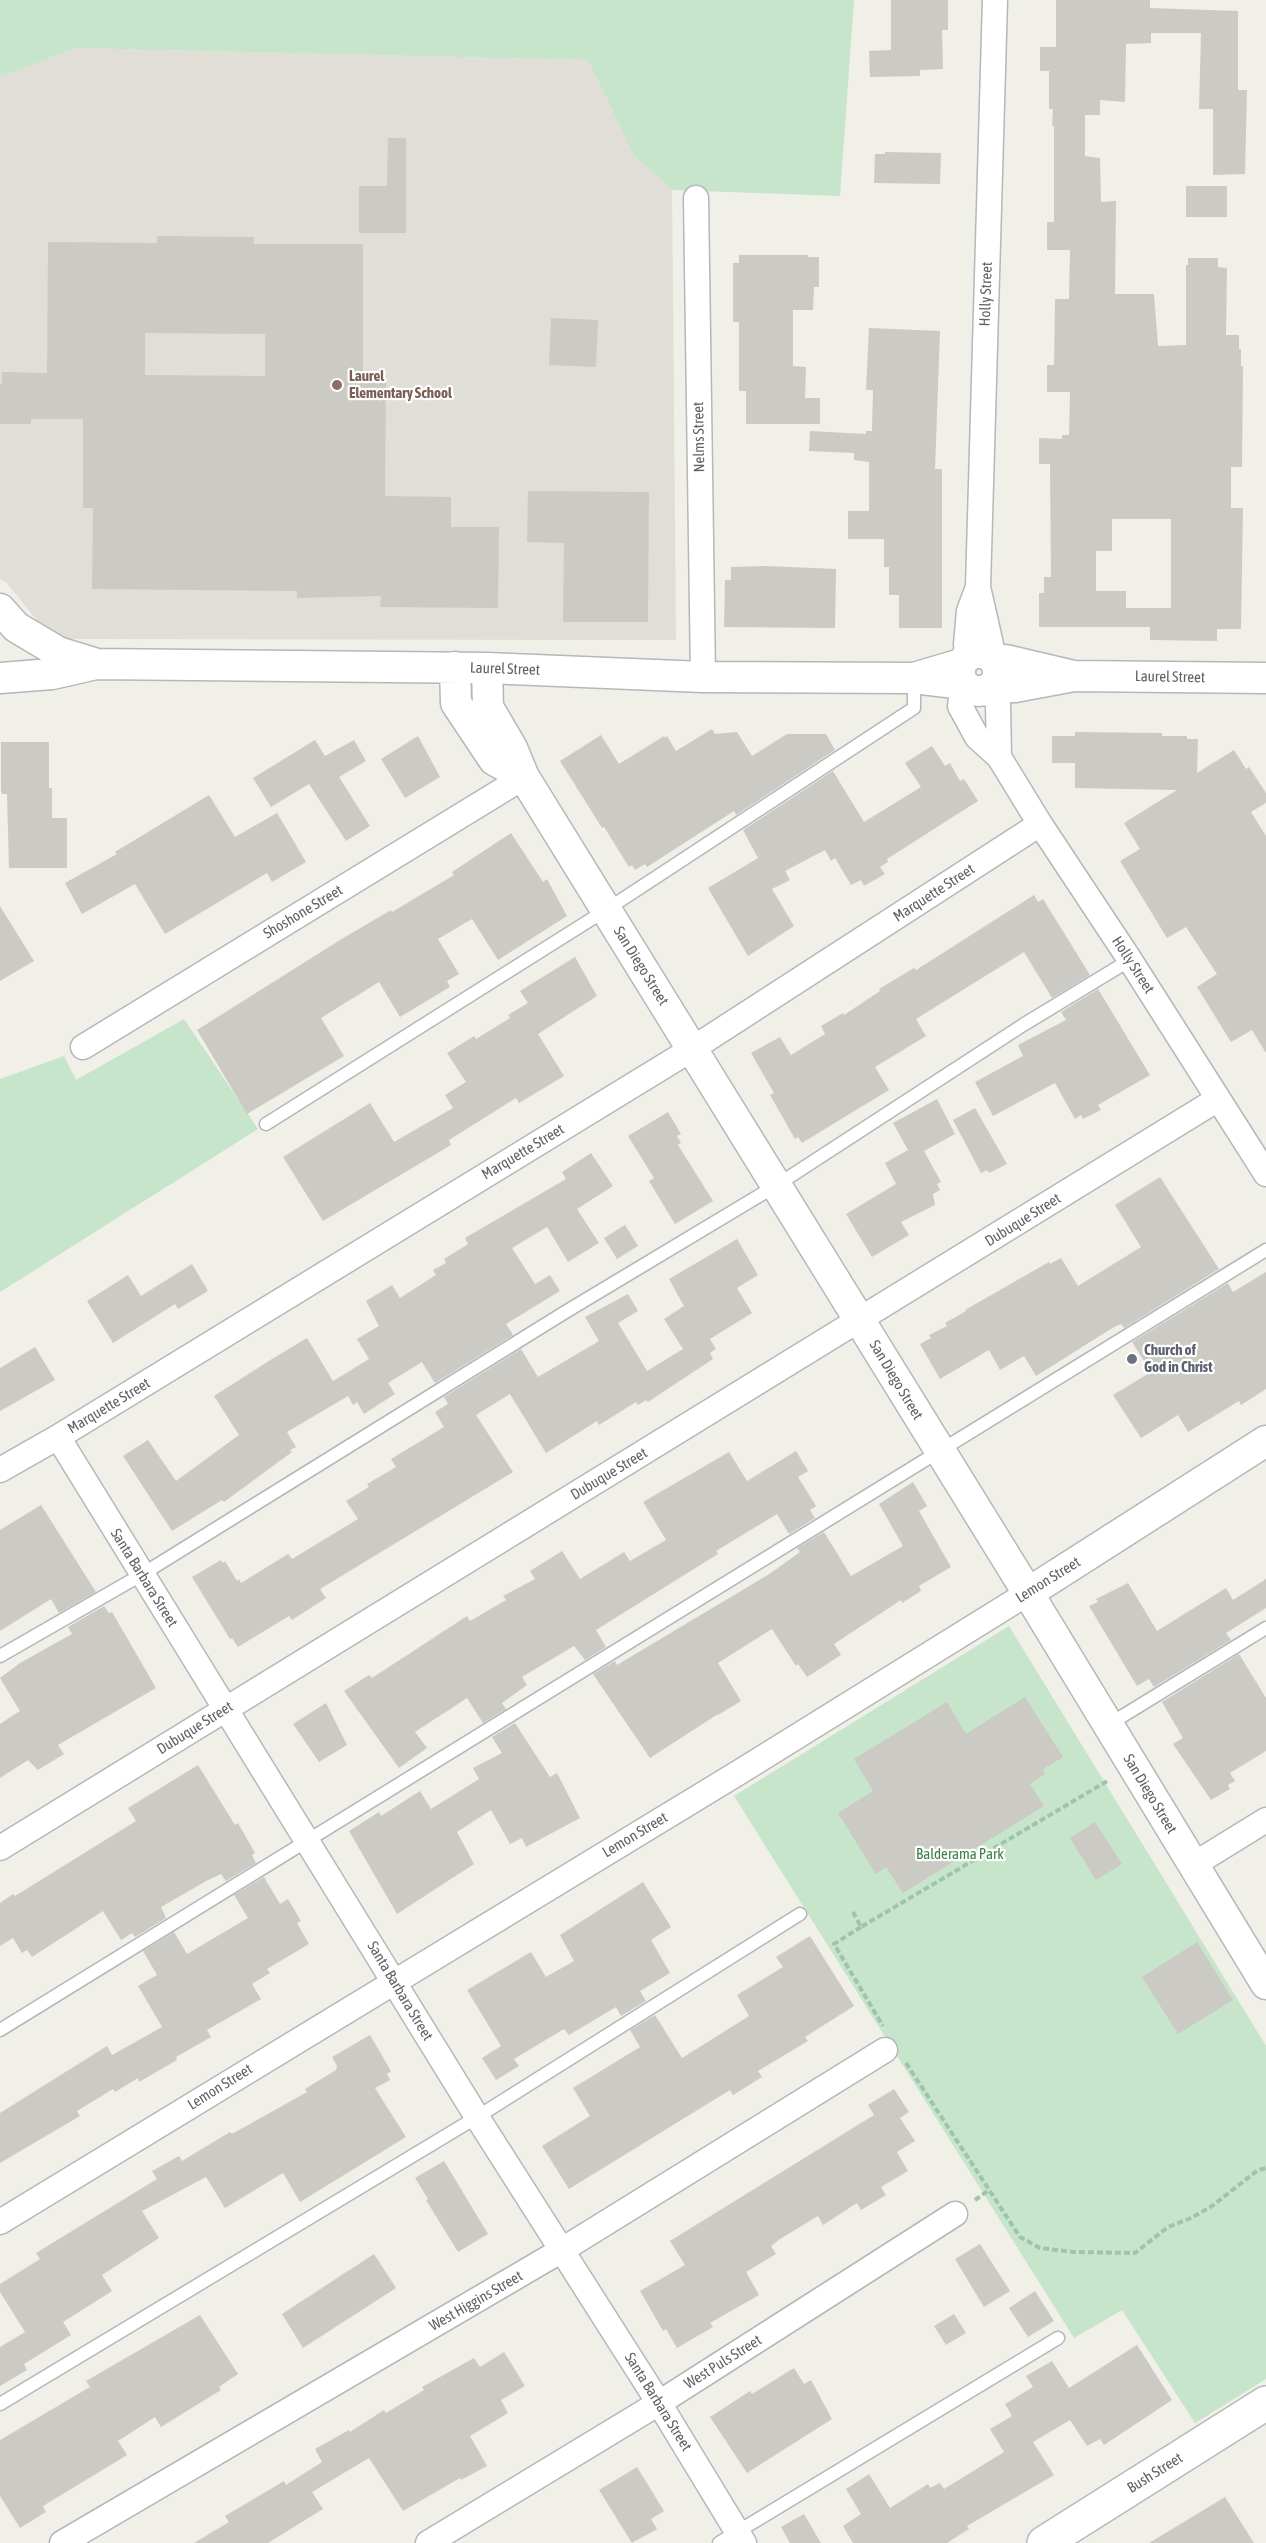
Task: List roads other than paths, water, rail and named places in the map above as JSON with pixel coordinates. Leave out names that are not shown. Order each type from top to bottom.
[{"type":"main road","name":"Bush Street","points":[[1044,2543],[1266,2403]]},
{"type":"street","name":"Holly Street","points":[[995,0],[976,671],[960,706],[977,737],[999,758],[1266,1174]]},
{"type":"street","name":"Nelms Street","points":[[696,198],[703,677]]},
{"type":"street","points":[[0,609],[16,627],[58,652],[96,664]]},
{"type":"street","name":"Laurel Street","points":[[96,664],[455,667],[703,677],[914,678],[976,671],[1015,687],[1074,676],[1266,678]]},
{"type":"street","points":[[0,678],[52,674],[96,664]]},
{"type":"street","name":"San Diego Street","points":[[455,667],[456,703],[494,760],[524,777]]},
{"type":"street","name":"San Diego Street","points":[[487,668],[488,707],[512,748],[524,777],[1028,1593],[1266,1984]]},
{"type":"street","name":"Holly Street","points":[[976,671],[998,704],[999,758]]},
{"type":"street","name":"Shoshone Street","points":[[83,1047],[524,777]]},
{"type":"street","name":"Marquette Street","points":[[0,1470],[58,1437],[692,1049],[1040,825]]},
{"type":"street","name":"Dubuque Street","points":[[0,1848],[1218,1100]]},
{"type":"street","name":"Santa Barbara Street","points":[[58,1437],[477,2117],[659,2403],[734,2539]]},
{"type":"street","name":"Lemon Street","points":[[0,2222],[717,1785],[1028,1593],[1266,1441]]},
{"type":"street","points":[[1193,1865],[1266,1820]]},
{"type":"street","name":"West Higgins Street","points":[[62,2543],[562,2250],[891,2047]]},
{"type":"street","name":"West Puls Street","points":[[428,2543],[659,2403],[955,2214]]},
{"type":"lane","points":[[266,1124],[606,910],[914,708],[914,678]]},
{"type":"lane","points":[[0,1656],[141,1575],[567,1311],[777,1185],[1023,1025],[1130,960]]},
{"type":"lane","points":[[0,2030],[1266,1250]]},
{"type":"lane","points":[[1108,1725],[1266,1628]]},
{"type":"lane","points":[[0,2404],[477,2117],[800,1914]]},
{"type":"lane","points":[[734,2539],[1058,2338]]},
{"type":"place","name":"Laurel Elementary School","points":[[337,385]]},
{"type":"place","name":"Church of God in Christ","points":[[1132,1359]]},
{"type":"park label","name":"Balderama Park","points":[[960,1854]]}]
